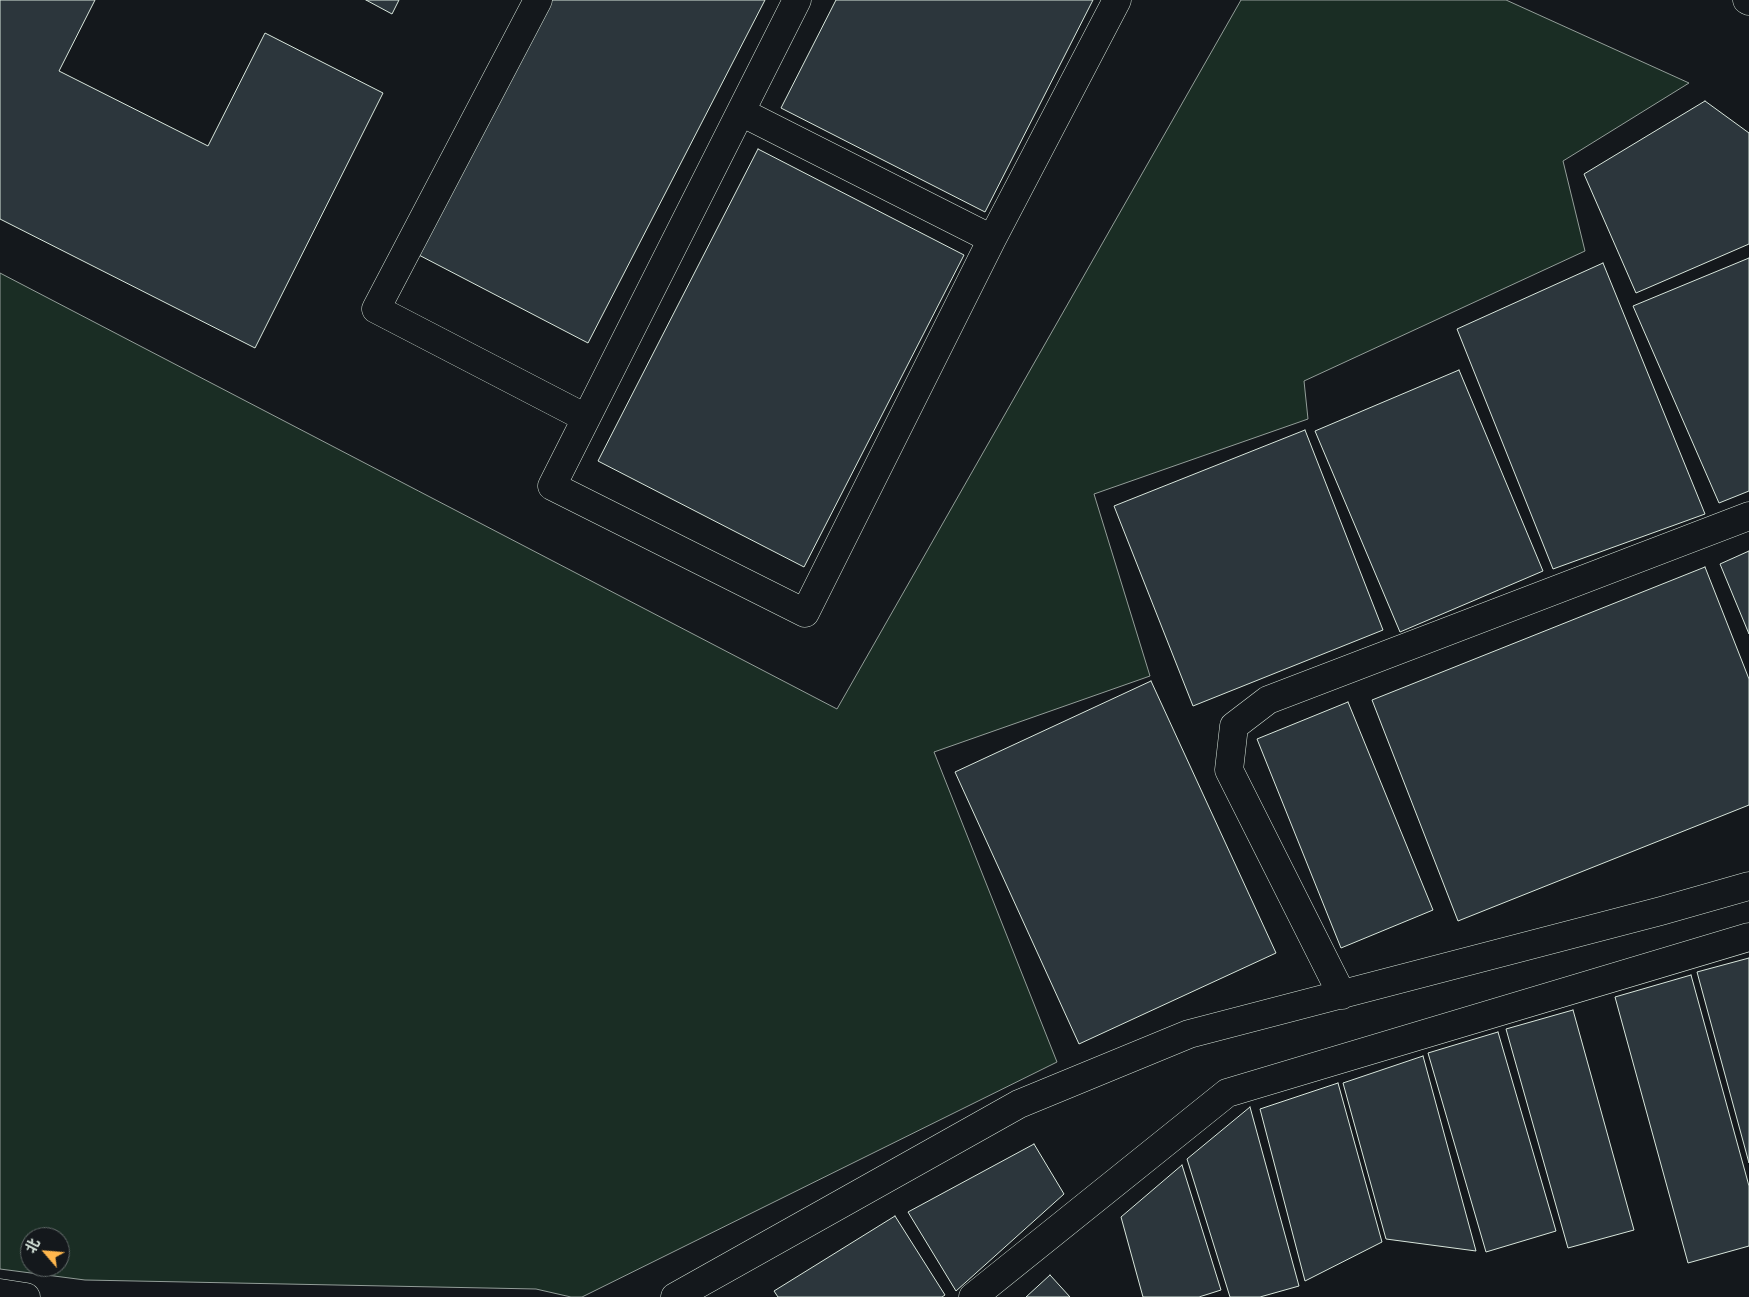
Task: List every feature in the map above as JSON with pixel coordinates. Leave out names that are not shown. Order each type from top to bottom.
[{"type":"street","points":[[538,0],[376,309],[586,418]]},
{"type":"street","points":[[797,0],[552,486],[805,613],[992,238],[1117,0]]},
{"type":"street","points":[[741,112],[992,238]]},
{"type":"street","points":[[1342,995],[1229,770],[1234,726],[1268,700],[1749,516]]},
{"type":"street","points":[[675,1297],[1019,1104],[1189,1034],[1661,911],[1749,886]]},
{"type":"street","points":[[973,1297],[1227,1093],[1749,937]]},
{"type":"street","points":[[0,1293],[26,1297]]},
{"type":"green space","points":[[1241,0],[1506,0],[1689,83],[1563,161],[1585,251],[1304,381],[1308,419],[1094,494],[1150,676],[934,752],[1057,1062],[582,1297],[571,1297],[536,1289],[85,1280],[62,1277],[70,1277],[70,1227],[20,1227],[20,1272],[0,1269],[0,273],[837,709]]},
{"type":"building","points":[[0,0],[95,0],[59,71],[208,146],[265,33],[383,93],[255,348],[0,219]]},
{"type":"building","points":[[366,0],[399,0],[392,14]]},
{"type":"building","points":[[546,0],[765,0],[588,343],[415,253]]},
{"type":"building","points":[[836,0],[1093,0],[985,212],[781,108]]},
{"type":"building","points":[[1705,101],[1749,133],[1749,244],[1636,293],[1584,174]]},
{"type":"building","points":[[758,149],[964,255],[804,567],[598,461]]},
{"type":"building","points":[[1749,258],[1749,491],[1719,503],[1633,306]]},
{"type":"building","points":[[1603,263],[1705,514],[1553,569],[1457,329]]},
{"type":"building","points":[[1459,370],[1543,571],[1400,632],[1315,431]]},
{"type":"building","points":[[1305,430],[1383,630],[1193,706],[1114,506]]},
{"type":"building","points":[[1749,551],[1749,634],[1720,564]]},
{"type":"building","points":[[1705,567],[1749,679],[1749,805],[1458,921],[1372,700]]},
{"type":"building","points":[[1151,681],[1276,953],[1079,1044],[955,772]]},
{"type":"building","points":[[1348,702],[1433,910],[1341,948],[1257,739]]},
{"type":"building","points":[[1749,958],[1749,1163],[1697,972]]},
{"type":"building","points":[[1691,975],[1749,1186],[1749,1246],[1688,1263],[1615,997]]},
{"type":"building","points":[[1573,1010],[1634,1230],[1568,1248],[1506,1029]]},
{"type":"building","points":[[1498,1032],[1556,1231],[1486,1252],[1428,1053]]},
{"type":"building","points":[[1423,1056],[1476,1251],[1386,1239],[1343,1083]]},
{"type":"building","points":[[1338,1083],[1382,1242],[1305,1281],[1260,1109]]},
{"type":"building","points":[[1250,1107],[1299,1286],[1260,1297],[1230,1297],[1187,1159]]},
{"type":"building","points":[[1034,1144],[1064,1194],[956,1291],[908,1212]]},
{"type":"building","points":[[1182,1165],[1221,1290],[1199,1297],[1143,1297],[1121,1217]]},
{"type":"building","points":[[895,1216],[945,1295],[942,1297],[778,1297],[774,1291]]},
{"type":"building","points":[[1050,1275],[1070,1297],[1026,1297]]}]
